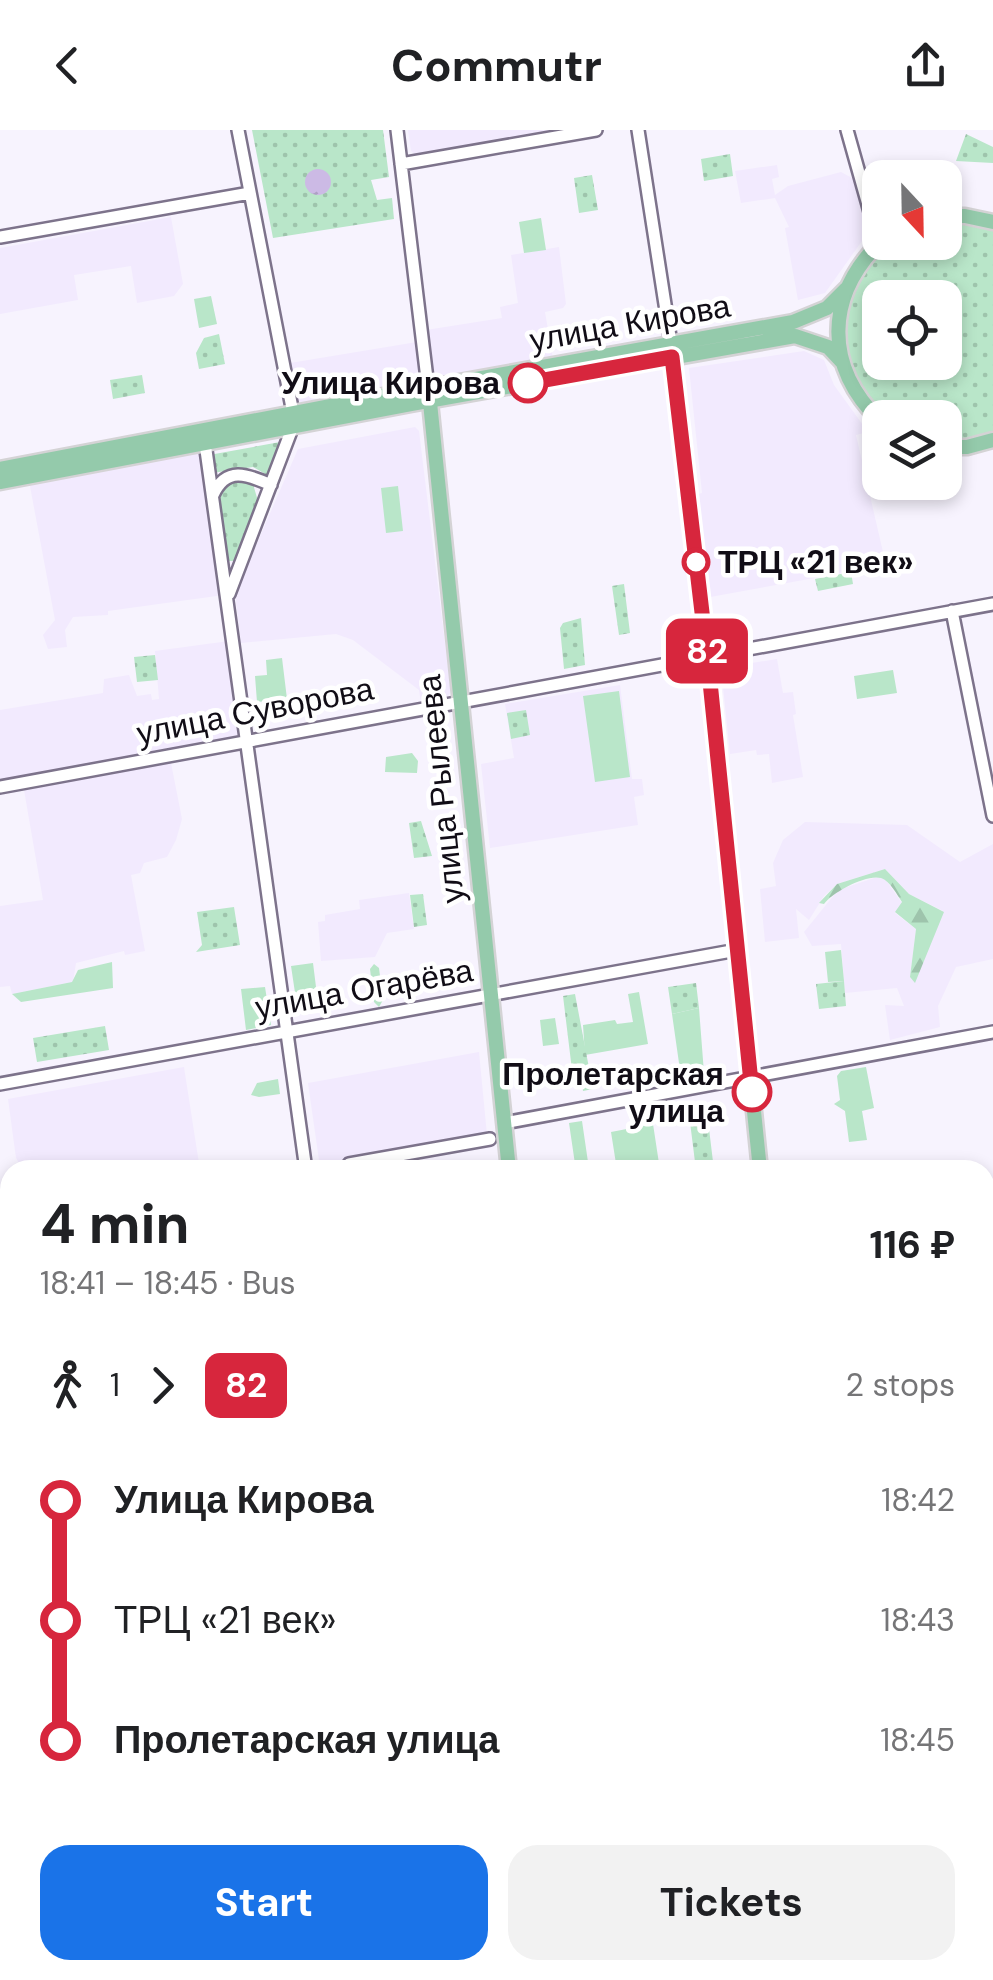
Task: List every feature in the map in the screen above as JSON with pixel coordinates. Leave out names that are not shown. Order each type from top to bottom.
[{"type":"main road","points":[[962,216],[993,222]]},
{"type":"main road","points":[[863,260],[846,288],[838,321],[842,362],[852,387],[863,400]]},
{"type":"main road","name":"улица Кирова","points":[[0,468],[293,420],[671,350],[803,320],[827,308],[846,288]]},
{"type":"main road","name":"улица Кирова","points":[[671,350],[795,336],[828,347],[842,362]]},
{"type":"main road","points":[[671,350],[708,658],[759,1160]]},
{"type":"main road","name":"улица Рылеева","points":[[429,394],[507,1160]]},
{"type":"main road","name":"улица Кирова","points":[[0,482],[205,443],[293,420]]},
{"type":"main road","points":[[962,447],[993,440]]},
{"type":"street","points":[[227,598],[293,420],[238,130]]},
{"type":"street","name":"улица Рылеева","points":[[397,130],[429,394]]},
{"type":"street","points":[[401,164],[596,130]]},
{"type":"street","points":[[638,130],[671,350]]},
{"type":"street","points":[[847,130],[862,183]]},
{"type":"street","points":[[0,238],[250,193]]},
{"type":"street","points":[[205,443],[305,1160]]},
{"type":"street","points":[[213,496],[227,476],[239,473],[271,485]]},
{"type":"street","name":"улица Суворова","points":[[0,787],[993,604]]},
{"type":"street","points":[[952,611],[993,816]]},
{"type":"street","name":"улица Огарёва","points":[[0,1084],[737,950]]},
{"type":"street","points":[[504,1123],[993,1032]]},
{"type":"street","points":[[371,1160],[490,1138]]},
{"type":"shaded area","points":[[408,130],[566,130],[416,155],[411,151]]},
{"type":"shaded area","points":[[777,165],[779,177],[772,179],[775,195],[788,186],[841,172],[854,179],[862,212],[862,241],[825,293],[798,300],[785,228],[789,227],[775,198],[741,203],[735,171]]},
{"type":"shaded area","points":[[171,217],[183,284],[174,296],[137,303],[131,266],[74,275],[78,300],[0,314],[0,248]]},
{"type":"shaded area","points":[[559,247],[566,304],[545,312],[553,359],[434,379],[426,330],[502,318],[500,307],[518,303],[511,255]]},
{"type":"shaded area","points":[[417,342],[421,374],[412,384],[302,403],[296,399],[290,363]]},
{"type":"shaded area","points":[[804,351],[824,360],[834,385],[862,424],[862,434],[856,435],[862,461],[862,500],[871,500],[886,565],[705,598],[696,495],[702,493],[689,368]]},
{"type":"shaded area","points":[[415,427],[419,431],[451,692],[447,698],[421,703],[419,690],[353,640],[336,634],[241,643],[235,594],[298,449]]},
{"type":"shaded area","points":[[196,449],[203,452],[224,595],[108,611],[108,615],[73,617],[65,630],[67,647],[48,649],[43,635],[55,620],[29,481]]},
{"type":"shaded area","points":[[229,641],[240,733],[237,737],[0,781],[0,710],[103,693],[104,679],[129,675],[137,696],[151,694],[152,700],[159,699],[155,651]]},
{"type":"shaded area","points":[[777,659],[783,693],[793,692],[803,777],[772,783],[769,754],[757,755],[756,750],[730,754],[721,668]]},
{"type":"shaded area","points":[[620,685],[632,779],[642,779],[644,795],[634,797],[638,825],[490,848],[481,764],[514,758],[505,704]]},
{"type":"shaded area","points":[[171,763],[182,819],[176,840],[167,857],[144,863],[140,873],[131,875],[145,951],[125,955],[124,951],[76,963],[73,982],[12,994],[10,986],[0,987],[0,906],[43,900],[24,790]]},
{"type":"shaded area","points":[[805,822],[907,825],[960,862],[993,844],[993,959],[956,967],[938,1006],[940,1027],[890,1040],[885,1005],[904,1006],[897,988],[845,993],[841,944],[812,946],[804,932],[838,890],[877,877],[885,879],[902,903],[895,913],[916,929],[910,977],[943,911],[909,894],[885,869],[837,884],[809,920],[796,909],[799,938],[765,942],[760,889],[776,886],[773,863],[783,840]]},
{"type":"shaded area","points":[[409,893],[414,929],[387,933],[375,957],[321,961],[318,922],[325,921],[325,915],[360,909],[359,900]]},
{"type":"shaded area","points":[[479,1052],[487,1135],[355,1160],[319,1160],[308,1083]]},
{"type":"shaded area","points":[[184,1067],[198,1160],[17,1160],[8,1099]]},
{"type":"green space","points":[[252,130],[383,130],[389,177],[371,180],[377,200],[392,198],[394,219],[273,238]]},
{"type":"green space","points":[[966,134],[993,147],[993,163],[956,160]]},
{"type":"green space","points":[[730,154],[733,176],[704,181],[701,159]]},
{"type":"green space","points":[[592,175],[598,210],[579,213],[574,178]]},
{"type":"green space","points":[[541,218],[546,250],[524,253],[519,222]]},
{"type":"green space","points":[[962,221],[993,227],[993,436],[962,442],[962,400],[869,400],[851,374],[843,329],[853,286],[872,260],[962,260]]},
{"type":"green space","points":[[211,296],[217,324],[199,328],[194,299]]},
{"type":"green space","points":[[219,334],[225,364],[199,369],[196,353],[204,338]]},
{"type":"green space","points":[[142,375],[145,393],[113,399],[110,380]]},
{"type":"green space","points":[[280,442],[267,475],[253,467],[212,473],[209,455]]},
{"type":"green space","points":[[235,478],[253,484],[258,501],[237,561],[227,561],[219,504],[221,493]]},
{"type":"green space","points":[[398,486],[403,531],[386,533],[381,488]]},
{"type":"green space","points":[[851,572],[853,584],[818,591],[815,579]]},
{"type":"green space","points":[[624,584],[630,633],[619,635],[612,586]]},
{"type":"green space","points":[[581,618],[585,665],[564,669],[560,628],[563,623]]},
{"type":"green space","points":[[155,655],[158,680],[137,682],[134,657]]},
{"type":"green space","points":[[282,658],[287,699],[257,702],[255,676],[267,675],[266,660]]},
{"type":"green space","points":[[893,670],[897,693],[857,699],[854,676]]},
{"type":"green space","points":[[619,691],[630,777],[595,782],[583,696]]},
{"type":"green space","points":[[526,710],[530,735],[511,739],[507,713]]},
{"type":"green space","points":[[412,753],[418,761],[417,773],[385,772],[386,757]]},
{"type":"green space","points":[[421,821],[432,856],[414,858],[409,823]]},
{"type":"green space","points":[[885,869],[909,894],[944,912],[915,983],[910,977],[916,929],[895,912],[902,902],[887,882],[875,877],[859,881],[824,904],[819,903],[837,884]]},
{"type":"green space","points":[[423,894],[427,925],[414,927],[410,895]]},
{"type":"green space","points":[[234,907],[240,945],[196,952],[202,945],[197,912]]},
{"type":"green space","points":[[841,950],[844,981],[828,982],[825,952]]},
{"type":"green space","points":[[112,962],[113,988],[21,1002],[12,994],[72,982],[78,970]]},
{"type":"green space","points":[[313,963],[318,1003],[297,1006],[291,966]]},
{"type":"green space","points":[[374,964],[379,968],[383,1000],[379,1007],[374,1002],[370,969]]},
{"type":"green space","points":[[844,981],[846,1006],[819,1009],[816,984]]},
{"type":"green space","points":[[696,983],[699,1008],[672,1014],[668,987]]},
{"type":"green space","points":[[265,987],[271,1025],[246,1030],[241,989]]},
{"type":"green space","points":[[639,992],[648,1044],[585,1055],[583,1025],[615,1020],[617,1024],[633,1022],[628,994]]},
{"type":"green space","points":[[575,994],[593,1089],[583,1091],[580,1070],[572,1070],[563,996]]},
{"type":"green space","points":[[699,1008],[704,1073],[681,1077],[672,1014]]},
{"type":"green space","points":[[555,1018],[559,1044],[543,1046],[540,1020]]},
{"type":"green space","points":[[105,1026],[109,1050],[37,1062],[33,1038]]},
{"type":"green space","points":[[866,1067],[874,1108],[862,1111],[867,1140],[849,1142],[845,1111],[834,1104],[840,1100],[837,1076],[841,1071]]},
{"type":"green space","points":[[278,1079],[280,1094],[251,1095],[257,1083]]},
{"type":"green space","points":[[707,1112],[713,1160],[695,1160],[689,1114]]},
{"type":"green space","points":[[582,1121],[588,1160],[574,1160],[569,1123]]},
{"type":"green space","points":[[653,1124],[658,1160],[615,1160],[611,1132]]},
{"type":"water","points":[[318,169],[327,173],[331,182],[327,191],[318,195],[309,191],[305,182],[309,173]]},
{"type":"bus line","name":"82","points":[[528,383],[672,357],[752,1092]]},
{"type":"place","name":"Улица Кирова","points":[[528,383]]},
{"type":"place","name":"ТРЦ «21 век»","points":[[696,562]]},
{"type":"place","name":"Пролетарская улица","points":[[752,1092]]}]
